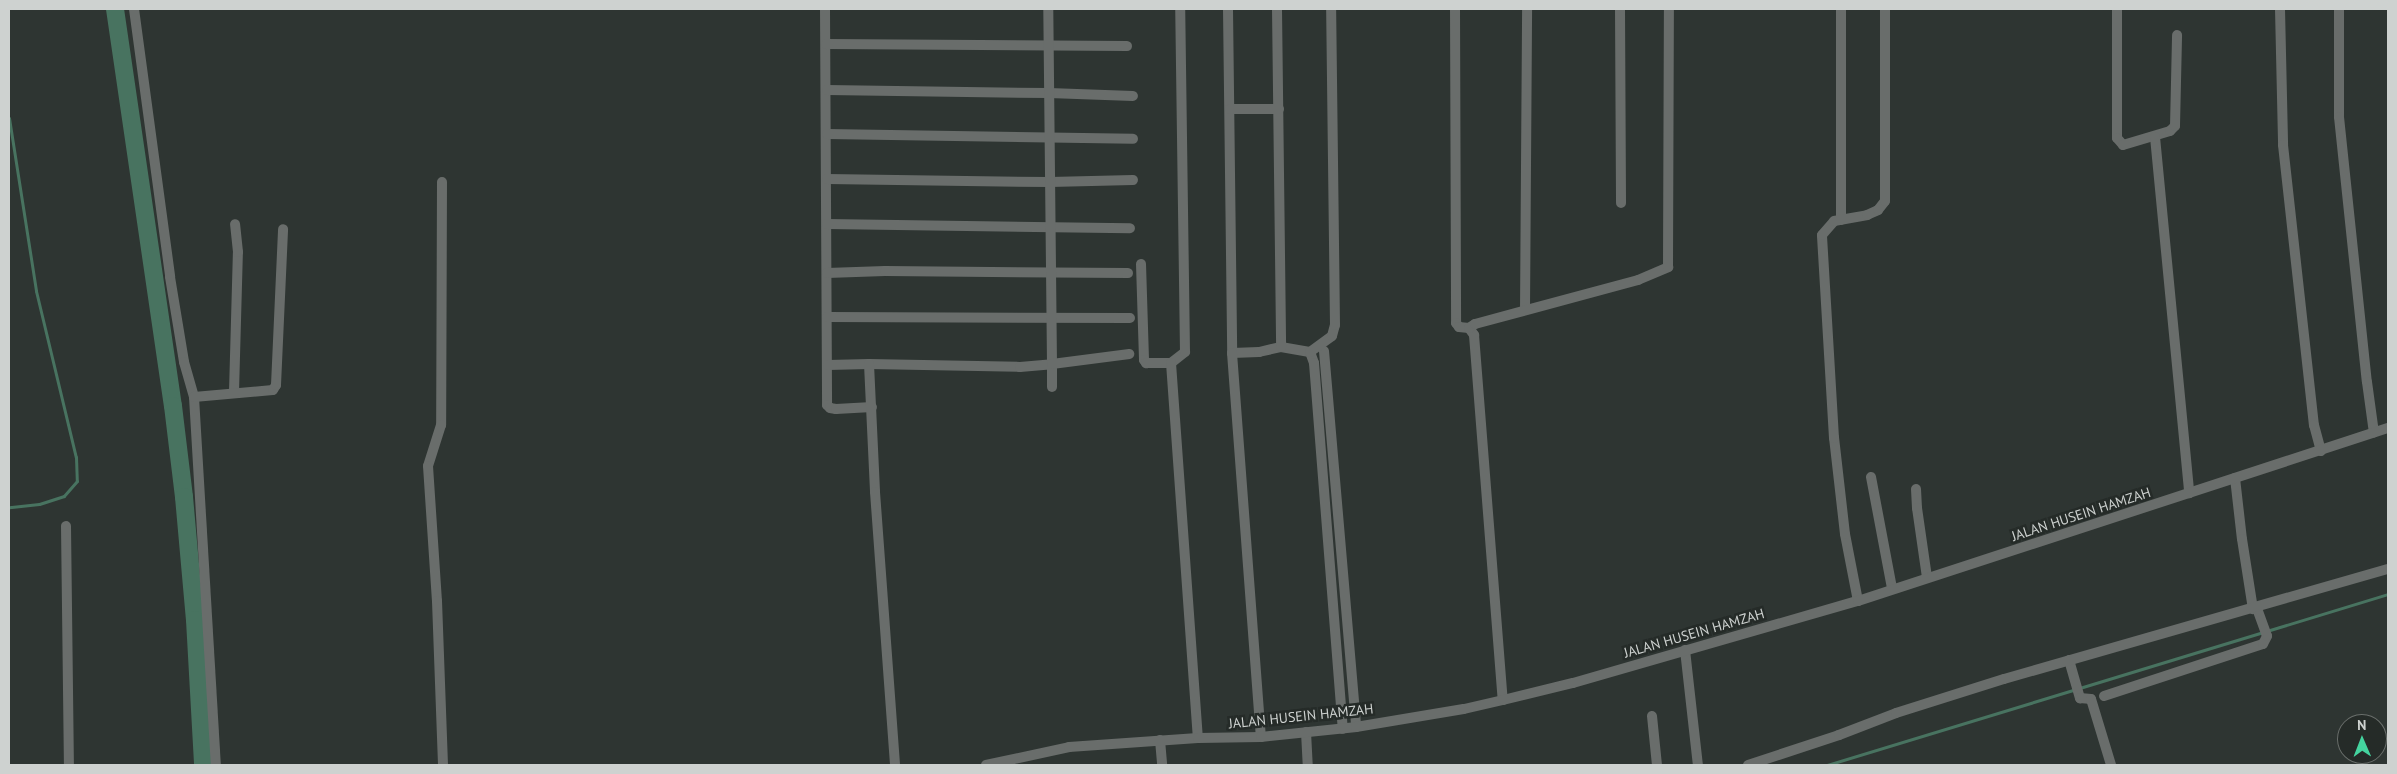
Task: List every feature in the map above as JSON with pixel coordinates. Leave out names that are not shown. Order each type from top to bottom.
[{"type":"street","points":[[134,9],[170,276],[184,362],[194,397],[216,765]]},
{"type":"street","points":[[826,9],[827,405],[830,408],[872,407]]},
{"type":"street","points":[[1048,9],[1053,318],[1052,387]]},
{"type":"street","points":[[1141,264],[1144,360],[1146,363],[1171,363],[1184,352],[1180,9]]},
{"type":"street","points":[[1228,9],[1232,352],[1261,736]]},
{"type":"street","points":[[1278,9],[1281,347]]},
{"type":"street","points":[[1232,352],[1259,352],[1281,347],[1310,352],[1332,336],[1335,325],[1331,9]]},
{"type":"street","points":[[1455,9],[1456,323],[1459,327],[1469,328],[1525,310],[1638,280],[1668,267],[1669,9]]},
{"type":"street","points":[[1525,310],[1527,9]]},
{"type":"street","points":[[1620,9],[1621,204]]},
{"type":"street","points":[[1841,9],[1841,220]]},
{"type":"street","points":[[1858,601],[1845,534],[1834,438],[1822,270],[1822,235],[1829,225],[1878,210],[1884,200],[1885,9]]},
{"type":"street","points":[[2117,9],[2117,138],[2122,145],[2170,131],[2175,126],[2177,35]]},
{"type":"street","points":[[2280,9],[2280,93],[2289,212],[2314,425],[2321,451]]},
{"type":"street","points":[[2339,9],[2339,117],[2374,433]]},
{"type":"street","points":[[826,44],[1048,47],[1127,46]]},
{"type":"street","points":[[827,90],[1133,96]]},
{"type":"street","points":[[1230,109],[1279,108]]},
{"type":"street","points":[[827,134],[1133,139]]},
{"type":"street","points":[[2155,136],[2189,493]]},
{"type":"street","points":[[827,179],[1050,182],[1133,180]]},
{"type":"street","points":[[442,182],[442,424],[428,466],[437,601],[443,765]]},
{"type":"street","points":[[234,392],[238,252],[236,224]]},
{"type":"street","points":[[827,224],[1130,228]]},
{"type":"street","points":[[194,397],[273,390],[276,385],[283,230]]},
{"type":"street","points":[[827,273],[885,271],[1128,273]]},
{"type":"street","points":[[827,317],[1130,318]]},
{"type":"street","points":[[1469,328],[1474,335],[1502,700]]},
{"type":"street","points":[[1324,351],[1328,380],[1356,727]]},
{"type":"street","points":[[1310,352],[1314,363],[1316,380],[1342,729]]},
{"type":"street","points":[[828,365],[1020,366],[1052,364],[1129,354]]},
{"type":"street","points":[[1171,363],[1198,738]]},
{"type":"street","points":[[869,364],[875,492],[895,765]]},
{"type":"street","points":[[1316,380],[1328,380]]},
{"type":"street","name":"JALAN HUSEIN HAMZAH","points":[[986,765],[1069,747],[1160,740],[1261,736],[1342,729],[1464,709],[1573,683],[1858,601],[1892,588],[2388,428]]},
{"type":"street","points":[[1871,477],[1892,588]]},
{"type":"street","points":[[2104,696],[2263,644],[2266,636],[2257,610],[2242,539],[2235,478]]},
{"type":"street","points":[[1916,489],[1927,577]]},
{"type":"street","points":[[66,526],[69,765]]},
{"type":"street","points":[[1748,765],[1838,736],[1896,713],[2071,665],[2388,569]]},
{"type":"street","points":[[1333,618],[1347,617]]},
{"type":"street","points":[[1686,650],[1698,765]]},
{"type":"street","points":[[2071,665],[2080,698],[2090,699],[2111,765]]},
{"type":"street","points":[[1652,716],[1657,765]]},
{"type":"street","points":[[1306,732],[1308,765]]},
{"type":"street","points":[[1160,740],[1162,765]]},
{"type":"waterway","points":[[115,9],[173,406],[184,497],[195,620],[203,765]]},
{"type":"waterway","points":[[9,118],[36,291],[76,457],[77,481],[64,496],[39,504],[9,507]]},
{"type":"waterway","points":[[1827,765],[2388,594]]}]
